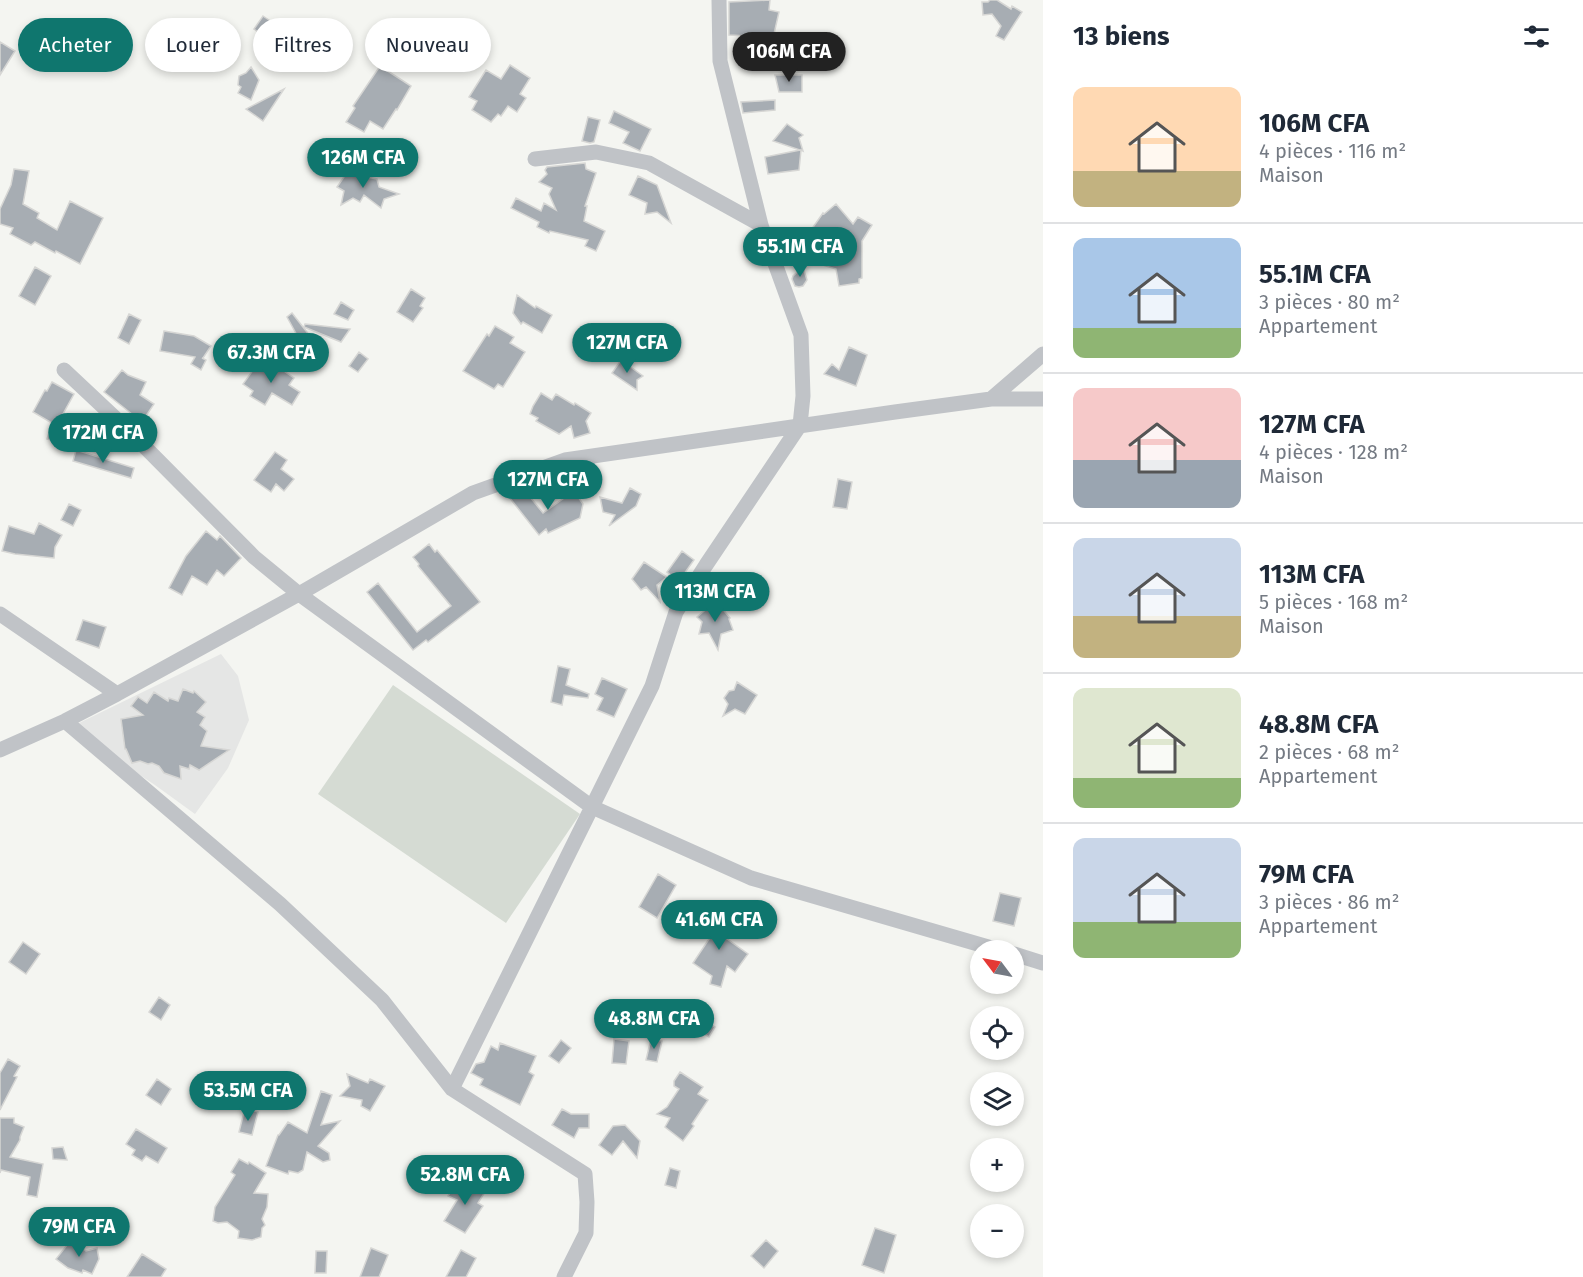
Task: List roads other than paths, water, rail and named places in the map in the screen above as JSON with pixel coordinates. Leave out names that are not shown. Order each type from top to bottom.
[{"type":"street","points":[[452,1089],[652,686],[676,612],[800,425],[804,396],[801,335],[761,225],[720,61],[719,0]]},
{"type":"street","points":[[535,159],[596,152],[649,163],[761,225]]},
{"type":"street","points":[[991,399],[1043,354]]},
{"type":"street","points":[[64,370],[129,431],[254,557],[299,594],[592,807],[751,878],[970,942]]},
{"type":"street","points":[[0,750],[65,721],[117,694],[299,594],[473,494],[565,460],[991,399],[1043,399]]},
{"type":"street","points":[[0,614],[117,694]]},
{"type":"street","points":[[65,721],[280,904],[382,1000],[452,1089],[585,1174],[586,1233],[564,1277]]},
{"type":"street","points":[[1024,957],[1043,963]]}]
